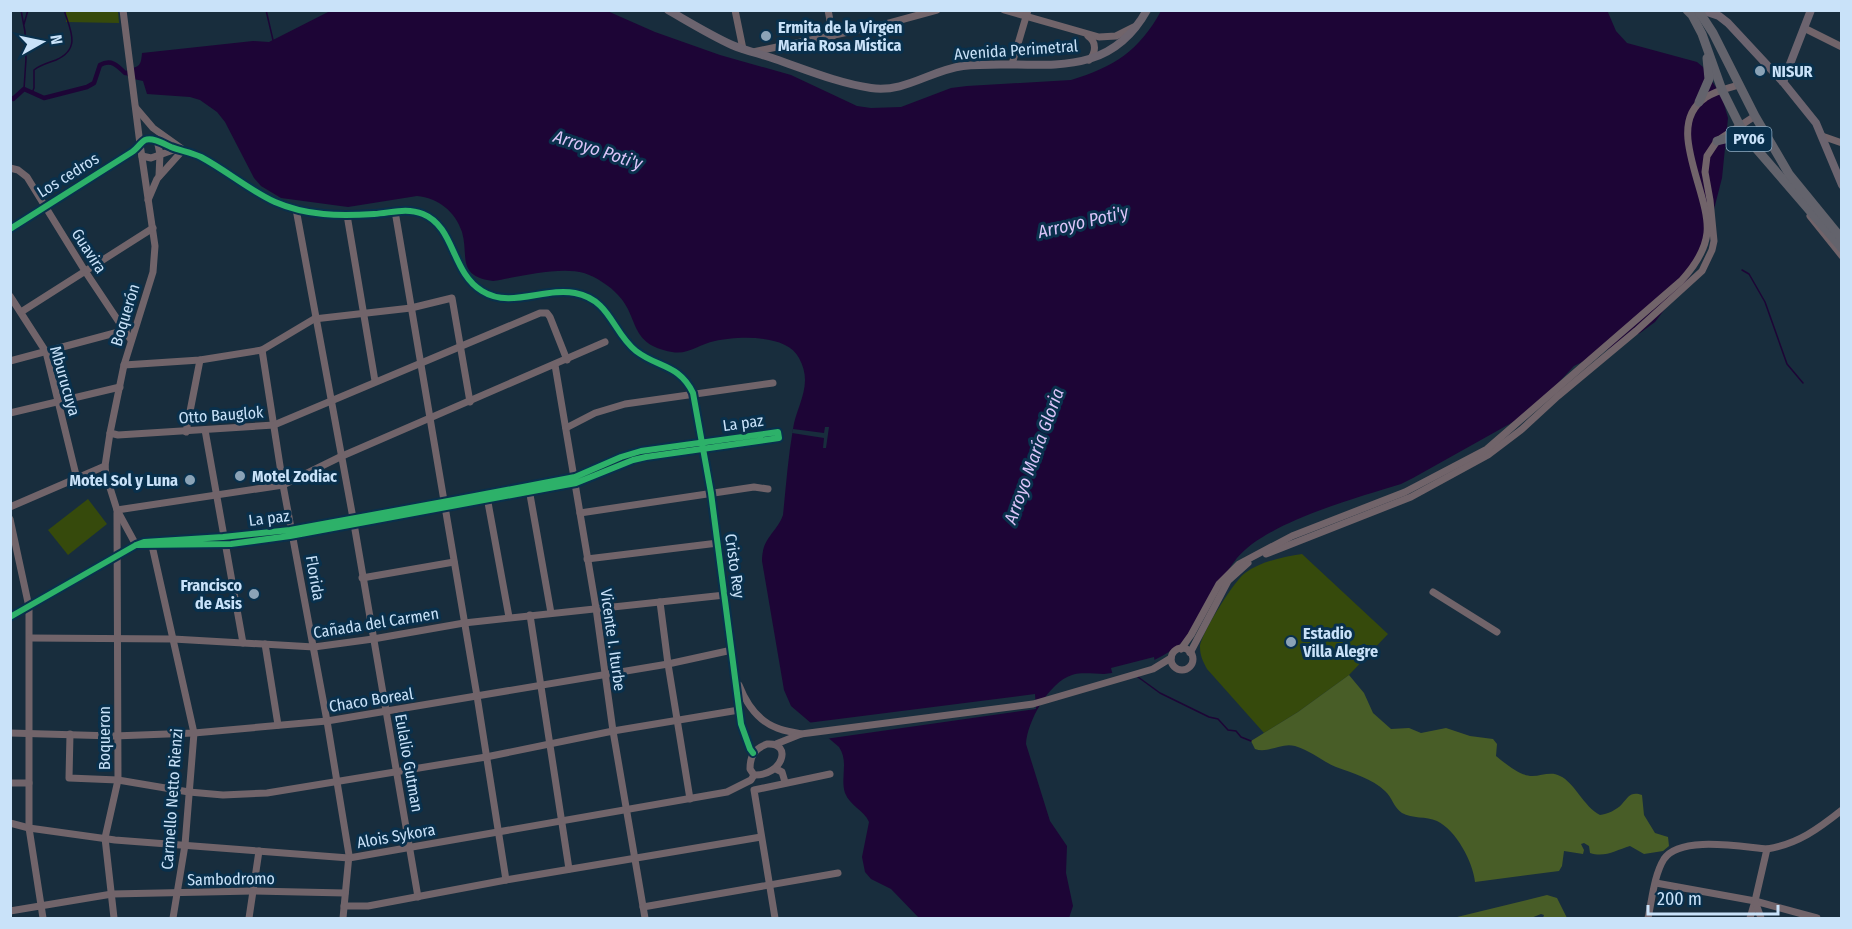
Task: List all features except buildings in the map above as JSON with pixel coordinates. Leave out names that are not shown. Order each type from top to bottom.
[{"type":"highway","points":[[1694,12],[1702,25],[1709,26]]},
{"type":"highway","name":"PY06","points":[[1694,12],[1722,90],[1740,126],[1797,196],[1841,242]]},
{"type":"highway","name":"PY06","points":[[1709,26],[1755,116],[1788,174],[1841,242]]},
{"type":"highway","points":[[1699,102],[1708,79],[1705,41]]},
{"type":"highway","points":[[1717,141],[1732,137],[1744,142],[1778,172]]},
{"type":"main road","name":"Avenida Perimetral","points":[[668,10],[678,13],[743,49],[833,79],[878,89],[903,86],[958,67],[1067,64],[1089,60],[1102,56],[1129,37],[1147,10]]},
{"type":"main road","points":[[1783,82],[1811,10]]},
{"type":"main road","points":[[1694,12],[1725,20],[1783,82],[1816,123],[1842,185]]},
{"type":"main road","points":[[1709,26],[1725,20]]},
{"type":"street","name":"Boquerón","points":[[123,10],[155,246],[153,272],[124,365],[105,466],[117,510],[136,545]]},
{"type":"street","points":[[735,10],[743,49]]},
{"type":"street","points":[[828,10],[832,36]]},
{"type":"street","points":[[753,52],[832,36],[936,10]]},
{"type":"street","points":[[1004,10],[1027,14],[1086,35],[1104,38],[1128,31],[1140,22]]},
{"type":"street","points":[[1012,64],[1027,14]]},
{"type":"street","points":[[1804,28],[1842,47]]},
{"type":"street","points":[[1086,35],[1093,39],[1095,47],[1089,60]]},
{"type":"street","points":[[1153,669],[1171,658],[1174,652],[1180,649],[1219,584],[1239,564],[1292,536],[1405,492],[1487,449],[1681,281],[1693,268],[1704,246],[1707,224],[1687,139],[1688,122],[1699,102],[1707,96],[1739,85]]},
{"type":"street","points":[[135,108],[153,128],[180,149]]},
{"type":"street","points":[[1190,653],[1228,581],[1242,567],[1292,543],[1411,497],[1488,455],[1521,430],[1702,271],[1712,250],[1714,232],[1705,172],[1707,156],[1717,141],[1755,116]]},
{"type":"street","points":[[153,128],[160,154],[159,176]]},
{"type":"street","points":[[1822,136],[1842,143]]},
{"type":"street","points":[[140,144],[146,140],[158,141],[180,149],[209,162],[262,195],[307,212],[347,215],[415,211],[434,220],[444,233],[465,278],[474,286],[490,296],[513,298],[566,291],[590,298],[608,313],[626,340],[636,350],[677,372],[688,383],[693,393]]},
{"type":"street","name":"Los cedros","points":[[10,229],[132,152],[140,144]]},
{"type":"street","points":[[142,156],[151,158],[180,149]]},
{"type":"street","points":[[148,200],[159,176],[180,149]]},
{"type":"street","name":"Guavira","points":[[10,168],[18,170],[27,177],[131,340]]},
{"type":"street","points":[[1797,196],[1818,228],[1842,256]]},
{"type":"street","name":"Eulalio Gutman","points":[[296,209],[418,897]]},
{"type":"street","points":[[395,211],[506,880]]},
{"type":"street","points":[[347,215],[375,381]]},
{"type":"street","points":[[21,312],[153,228]]},
{"type":"street","name":"Mburucuya","points":[[10,296],[46,352],[77,479]]},
{"type":"street","points":[[124,365],[200,360],[261,350],[314,319],[411,308],[452,298],[470,402]]},
{"type":"street","name":"Otto Bauglok","points":[[110,433],[118,435],[186,432],[274,425],[460,345],[544,312],[550,317],[567,360]]},
{"type":"street","points":[[10,361],[134,328]]},
{"type":"street","points":[[117,510],[283,485],[340,457],[605,342]]},
{"type":"street","name":"Florida","points":[[261,350],[349,858],[343,918]]},
{"type":"street","points":[[186,432],[200,360]]},
{"type":"street","name":"Vicente I. Iturbe","points":[[555,364],[645,918]]},
{"type":"street","points":[[566,428],[608,408],[693,393],[772,383]]},
{"type":"street","points":[[10,413],[120,387]]},
{"type":"street","name":"Cristo Rey","points":[[693,393],[711,493],[741,724],[753,753]]},
{"type":"street","points":[[205,430],[243,643]]},
{"type":"street","name":"La paz","points":[[10,617],[136,545],[223,541],[293,532],[575,480],[630,454],[778,438],[778,432],[703,446]]},
{"type":"street","points":[[10,507],[105,466]]},
{"type":"street","points":[[580,513],[754,487],[768,489]]},
{"type":"street","points":[[529,489],[551,613]]},
{"type":"street","points":[[487,497],[508,617]]},
{"type":"street","name":"Boqueron","points":[[114,918],[105,838],[118,780],[117,510]]},
{"type":"street","points":[[10,519],[13,544],[29,607],[29,828],[43,918]]},
{"type":"street","name":"Carmello Netto Rienzi","points":[[151,543],[194,733],[185,845],[173,918]]},
{"type":"street","points":[[587,559],[718,543]]},
{"type":"street","points":[[362,578],[454,562]]},
{"type":"street","points":[[1433,592],[1497,632]]},
{"type":"street","name":"Cañada del Carmen","points":[[30,638],[173,639],[314,647],[465,622],[725,595]]},
{"type":"street","points":[[660,602],[690,799]]},
{"type":"street","points":[[530,615],[569,869]]},
{"type":"street","points":[[265,644],[278,725]]},
{"type":"street","points":[[735,674],[743,695],[751,708],[763,720],[777,728],[801,734],[1033,704],[1153,669],[1174,667],[1180,670],[1190,667],[1193,661],[1190,653],[1180,649]]},
{"type":"street","name":"Chaco Boreal","points":[[10,733],[117,735],[194,733],[327,721],[732,650]]},
{"type":"street","points":[[1171,658],[1174,667]]},
{"type":"street","points":[[70,734],[69,778],[118,780],[189,792],[223,795],[267,793],[337,782],[739,710]]},
{"type":"street","points":[[789,740],[776,769],[770,773],[753,774],[750,766],[753,753],[760,747],[789,740],[801,734]]},
{"type":"street","points":[[748,742],[760,747]]},
{"type":"street","points":[[776,744],[782,752]]},
{"type":"street","points":[[776,769],[782,772],[785,782]]},
{"type":"street","name":"Alois Sykora","points":[[10,823],[29,828],[105,838],[349,858],[562,823],[732,791],[751,780],[753,774]]},
{"type":"street","points":[[775,918],[754,790],[830,774]]},
{"type":"street","points":[[10,783],[29,783]]},
{"type":"street","points":[[1648,918],[1662,862],[1669,853],[1694,844],[1767,849],[1799,841],[1842,810]]},
{"type":"street","points":[[344,906],[368,906],[761,837]]},
{"type":"street","points":[[1750,918],[1767,849]]},
{"type":"street","points":[[249,918],[259,851]]},
{"type":"street","points":[[644,907],[838,873]]},
{"type":"street","points":[[1656,883],[1755,901],[1817,918]]},
{"type":"street","name":"Sambodromo","points":[[10,911],[112,894],[253,891],[345,893]]},
{"type":"street","points":[[1755,901],[1761,918]]},
{"type":"green space","points":[[66,11],[118,11],[119,23],[66,22]]},
{"type":"green space","points":[[88,499],[107,524],[68,555],[48,530]]},
{"type":"green space","name":"Estadio Villa Alegre","points":[[1302,554],[1388,634],[1349,675],[1298,712],[1264,733],[1207,669],[1200,647],[1219,608],[1233,586],[1245,573],[1280,558]]},
{"type":"green space","points":[[1349,675],[1364,693],[1373,713],[1391,729],[1409,728],[1421,733],[1446,728],[1470,736],[1493,739],[1497,744],[1496,756],[1509,766],[1527,775],[1560,776],[1600,815],[1617,808],[1632,794],[1642,795],[1644,815],[1655,833],[1668,837],[1669,846],[1663,851],[1644,854],[1630,846],[1601,855],[1590,853],[1589,846],[1584,843],[1581,844],[1583,854],[1564,851],[1559,871],[1475,882],[1467,856],[1457,839],[1444,825],[1428,818],[1402,813],[1387,793],[1375,783],[1336,767],[1295,746],[1255,749],[1251,741],[1298,712]]},
{"type":"green space","points":[[1547,895],[1557,898],[1567,918],[1543,918],[1544,915],[1541,914],[1531,918],[1453,918]]},
{"type":"water","name":"Arroyo María Gloria","points":[[605,10],[655,32],[720,55],[791,75],[857,106],[871,108],[901,107],[951,88],[1071,80],[1086,75],[1124,56],[1144,37],[1161,11],[1607,10],[1616,31],[1627,43],[1697,62],[1703,67],[1722,97],[1728,118],[1722,178],[1703,252],[1690,276],[1655,322],[1640,333],[1574,366],[1531,412],[1413,478],[1290,522],[1251,545],[1229,569],[1196,626],[1171,651],[1143,665],[1124,671],[1072,675],[1055,686],[1035,714],[1026,744],[1050,821],[1067,846],[1066,873],[1073,906],[1069,918],[919,918],[891,889],[871,879],[865,872],[862,857],[869,822],[845,793],[842,753],[839,747],[791,706],[784,690],[762,561],[764,546],[783,515],[793,429],[805,386],[803,366],[793,350],[773,341],[736,338],[709,342],[689,351],[672,352],[658,348],[641,337],[630,312],[618,295],[598,279],[584,273],[563,271],[539,273],[493,281],[481,278],[474,275],[466,264],[462,232],[455,218],[445,207],[425,197],[417,196],[348,207],[281,198],[261,186],[254,178],[225,122],[217,112],[200,100],[190,97],[147,94],[143,81],[129,78],[125,73],[128,69],[139,65],[142,53],[253,41],[269,42],[330,11]]},
{"type":"pier","points":[[825,427],[829,427],[826,448],[823,448],[824,438],[792,433],[793,429],[824,433]]},
{"type":"pier","points":[[1154,657],[1155,663],[1153,664],[1113,676],[1111,668]]},
{"type":"pier","points":[[1035,694],[1036,709],[825,739],[807,723]]},
{"type":"waterway","points":[[21,10],[25,32],[24,89]]},
{"type":"waterway","points":[[24,24],[28,10]]},
{"type":"waterway","points":[[32,93],[34,70],[64,56],[71,45],[71,32],[64,10]]},
{"type":"waterway","points":[[266,10],[273,40]]},
{"type":"waterway","name":"Arroyo Poti'y","points":[[10,97],[13,99],[24,89],[44,98],[87,87],[94,83],[100,65],[104,63],[114,64],[125,73],[130,73]]},
{"type":"waterway","points":[[1742,270],[1749,274],[1765,302],[1787,364],[1803,383]]},
{"type":"waterway","points":[[1138,677],[1160,693],[1209,717],[1218,719],[1228,730],[1236,731],[1241,737],[1251,741]]},
{"type":"cycle path","points":[[10,229],[132,152],[145,140],[151,139],[201,157],[265,197],[287,207],[336,215],[405,211],[423,214],[441,229],[464,273],[472,283],[493,296],[516,298],[564,292],[575,293],[596,302],[636,351],[675,371],[693,393],[711,493],[741,724],[753,753]]},
{"type":"cycle path","points":[[10,617],[136,545],[144,542],[290,530],[575,477],[641,451],[778,432],[779,438],[633,460],[576,483],[290,536],[231,544],[136,545]]},
{"type":"place","name":"Ermita de la Virgen Maria Rosa Mística","points":[[766,36]]},
{"type":"place","name":"NISUR","points":[[1760,71]]},
{"type":"place","name":"Motel Zodiac","points":[[240,476]]},
{"type":"place","name":"Motel Sol y Luna","points":[[190,480]]},
{"type":"place","name":"Francisco de Asis","points":[[254,594]]},
{"type":"place","name":"Estadio Villa Alegre","points":[[1291,642]]}]
